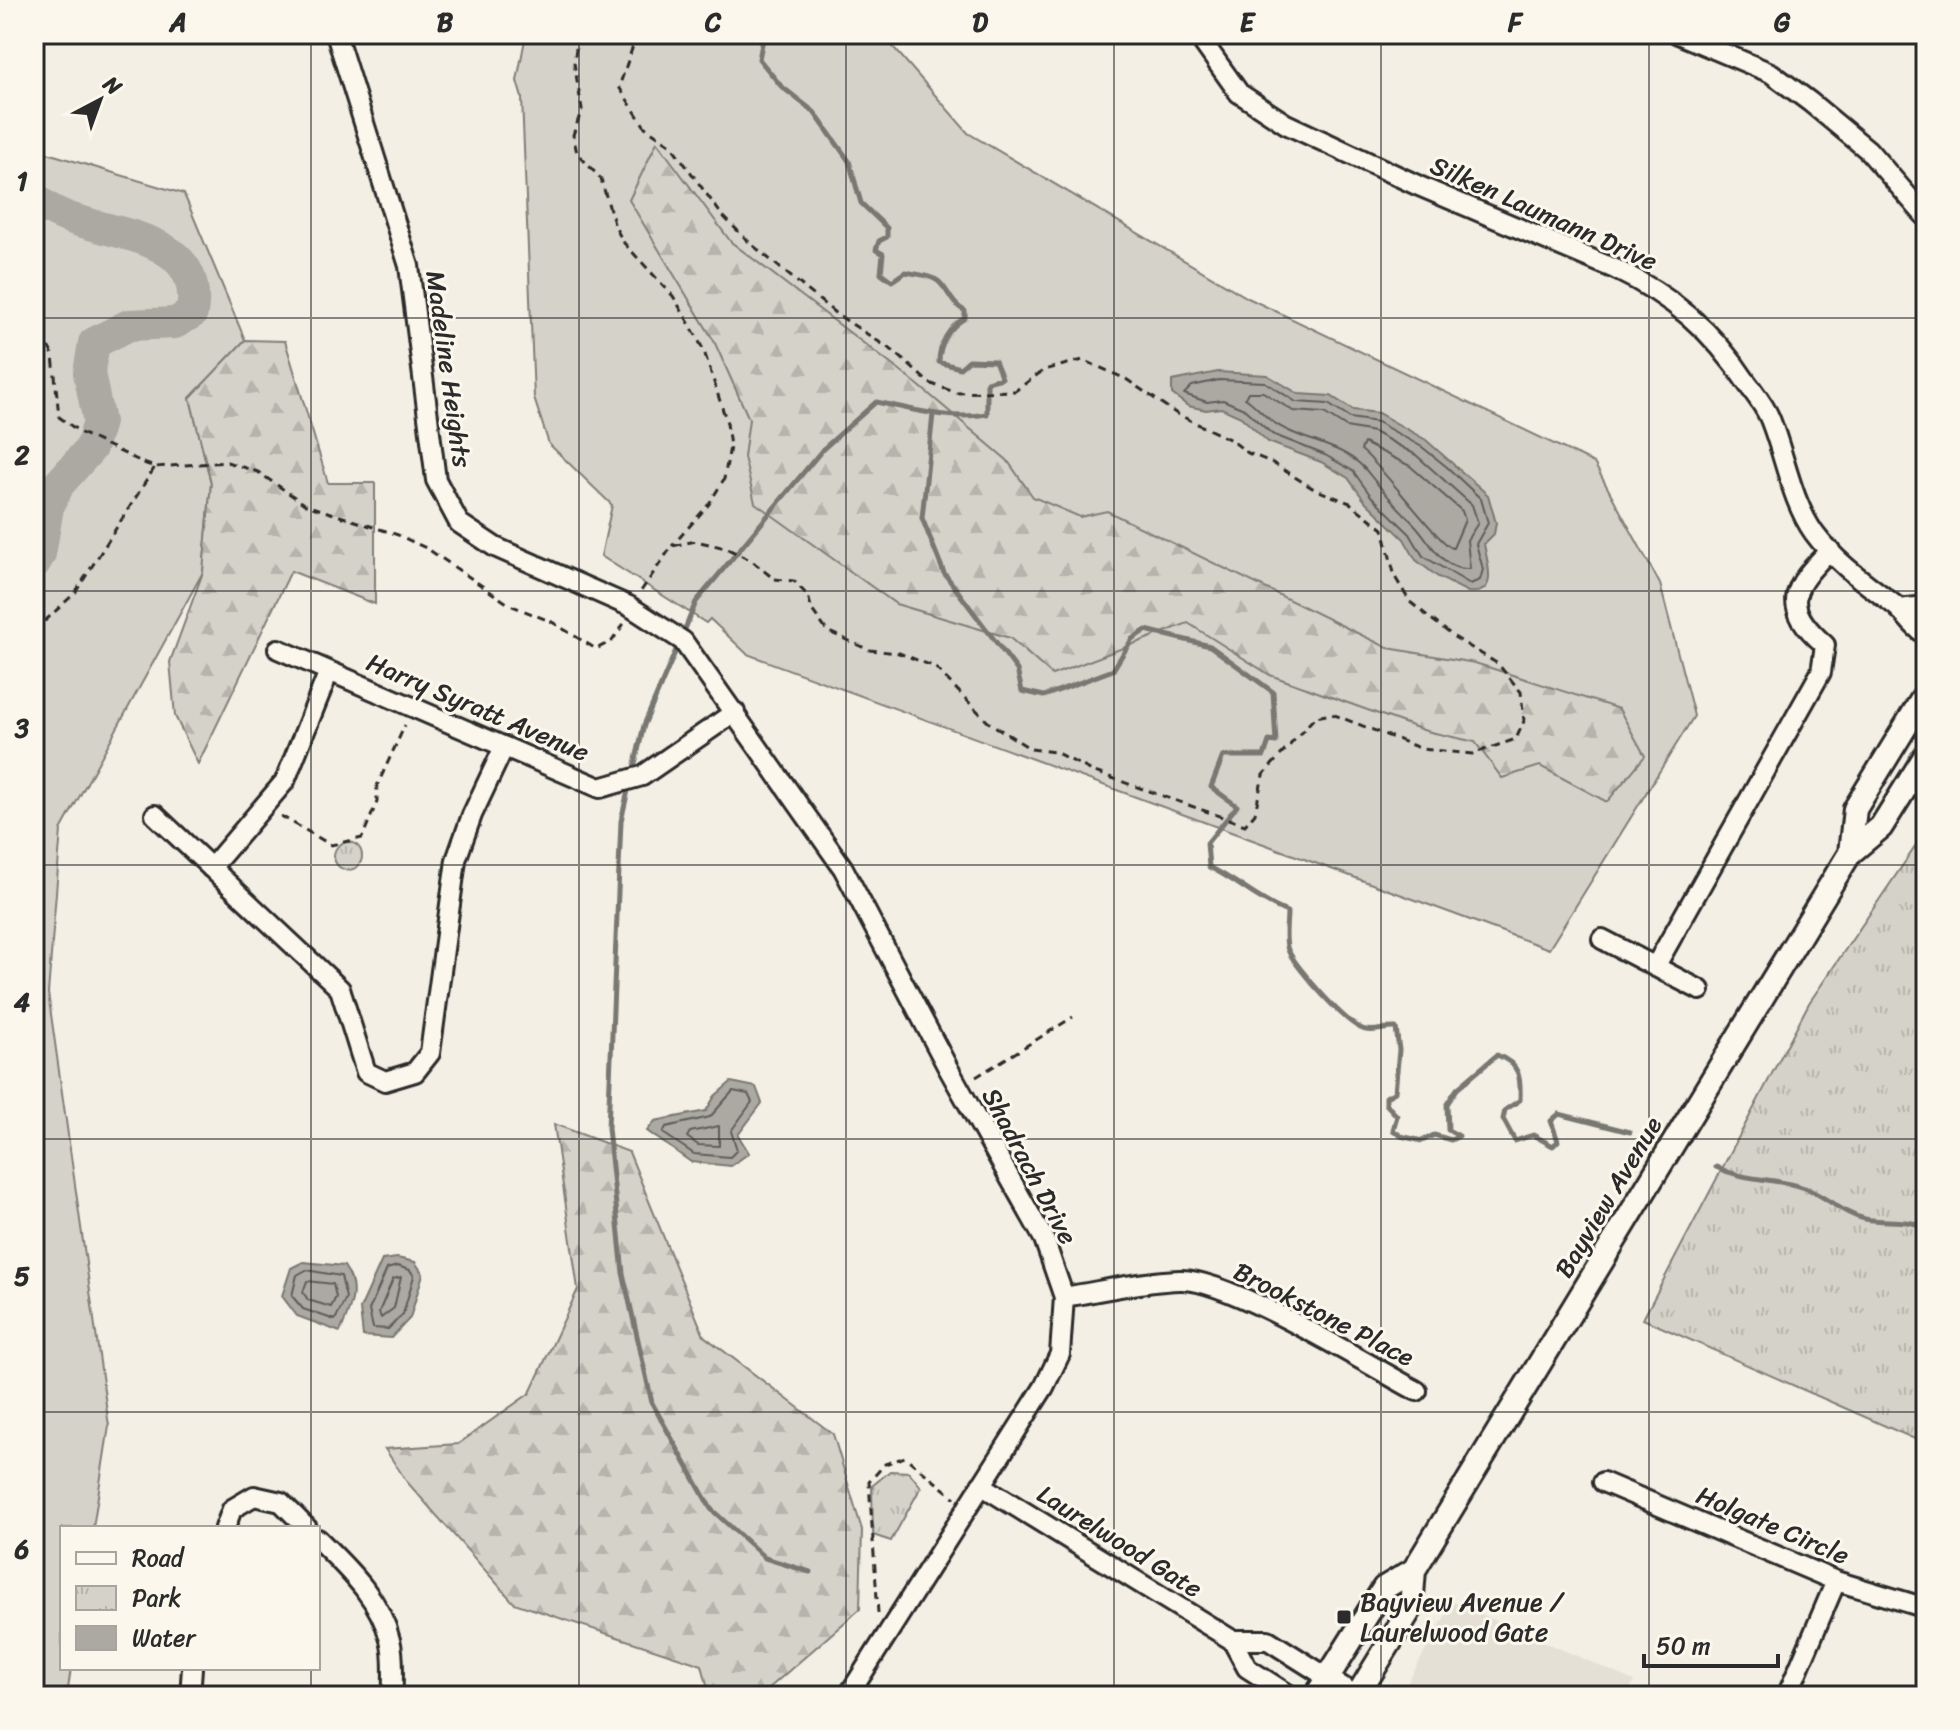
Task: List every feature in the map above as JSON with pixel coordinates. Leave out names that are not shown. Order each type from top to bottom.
[{"type":"main road","name":"Bayview Avenue","points":[[1850,853],[1855,809],[1926,693]]},
{"type":"main road","name":"Bayview Avenue","points":[[1357,1696],[1411,1608],[1414,1570],[1850,853],[1881,827],[1926,755]]},
{"type":"main road","name":"Bayview Avenue","points":[[1322,1686],[1384,1588],[1414,1570]]},
{"type":"street","name":"Madeline Heights","points":[[336,34],[409,266],[436,480],[459,523],[495,547],[629,606],[683,641],[788,788]]},
{"type":"street","name":"Silken Laumann Drive","points":[[1197,34],[1239,93],[1286,124],[1419,186],[1615,269],[1647,284],[1682,308],[1712,335],[1769,416],[1792,483],[1813,531],[1863,584],[1899,609],[1907,624],[1926,635]]},
{"type":"street","points":[[1678,34],[1771,73],[1868,150],[1926,217]]},
{"type":"street","points":[[1655,967],[1821,672],[1825,645],[1801,624],[1795,599],[1807,573],[1830,550]]},
{"type":"street","points":[[1899,609],[1926,606]]},
{"type":"street","name":"Harry Syratt Avenue","points":[[278,649],[600,788],[642,776],[735,712]]},
{"type":"street","points":[[211,868],[285,781],[329,671]]},
{"type":"street","points":[[155,815],[340,989],[366,1072],[385,1081],[415,1072],[430,1053],[456,860],[472,815],[504,747]]},
{"type":"street","name":"Shadrach Drive","points":[[788,788],[843,868],[1044,1239],[1064,1297],[1060,1354],[1044,1387],[881,1647],[855,1694]]},
{"type":"street","points":[[1602,939],[1700,990]]},
{"type":"street","name":"Brookstone Place","points":[[1064,1297],[1182,1279],[1212,1285],[1251,1302],[1417,1391]]},
{"type":"street","name":"Holgate Circle","points":[[1603,1482],[1836,1581],[1926,1608]]},
{"type":"street","name":"Laurelwood Gate","points":[[981,1485],[1232,1640],[1247,1668],[1291,1696]]},
{"type":"street","points":[[226,1526],[232,1509],[254,1496],[281,1502],[305,1526]]},
{"type":"street","points":[[320,1541],[355,1576],[378,1608],[391,1641],[393,1696]]},
{"type":"street","points":[[1787,1696],[1836,1581]]},
{"type":"street","name":"Laurelwood Gate","points":[[1232,1640],[1268,1640],[1322,1686],[1357,1696]]},
{"type":"street","points":[[190,1696],[192,1670]]},
{"type":"path","points":[[578,34],[574,63],[582,109],[573,135],[577,153],[601,179],[615,227],[624,243],[673,296],[704,351],[727,423],[730,447],[724,479],[709,504],[649,575],[636,601]]},
{"type":"path","points":[[637,34],[619,87],[634,113],[645,127],[671,145],[721,214],[750,243],[835,313],[896,353],[929,383],[957,393],[972,389],[1015,391],[1044,370],[1083,360],[1126,379],[1177,414],[1231,440],[1248,453],[1271,462],[1314,489],[1350,503],[1383,529],[1395,577],[1410,602],[1454,637],[1498,664],[1521,692],[1524,721],[1516,739],[1472,754],[1422,749],[1332,714],[1315,717],[1263,775],[1255,813],[1245,825],[1092,771],[1055,752],[1031,749],[988,722],[935,667],[899,653],[878,652],[845,642],[827,631],[812,610],[808,596],[794,581],[774,579],[726,548],[696,541],[672,546]]},
{"type":"path","points":[[34,346],[49,348],[53,355],[56,365],[54,400],[59,417],[81,433],[155,467],[172,463],[227,462],[258,472],[306,505],[398,535],[428,549],[510,605],[552,622],[596,649],[612,641],[629,614]]},
{"type":"path","points":[[34,631],[75,593],[155,467]]},
{"type":"path","points":[[264,806],[331,845],[362,838],[377,802],[377,786],[413,707]]},
{"type":"path","points":[[959,1087],[1073,1017]]},
{"type":"path","points":[[881,1647],[869,1482],[885,1464],[905,1457],[967,1508]]},
{"type":"shaded area","points":[[1453,1602],[1634,1681],[1627,1696],[1400,1696]]},
{"type":"green space","points":[[526,34],[882,34],[968,133],[1248,298],[1594,463],[1660,584],[1694,716],[1549,949],[747,654],[710,619],[706,623],[601,556],[612,505],[549,444],[534,398],[522,98],[517,81]]},
{"type":"green space","points":[[657,142],[731,242],[917,384],[1007,460],[1033,497],[1080,517],[1107,511],[1388,648],[1475,663],[1619,709],[1645,756],[1607,802],[1540,766],[1502,778],[1475,742],[1426,731],[1270,675],[1188,623],[1052,675],[1010,638],[896,604],[755,503],[744,457],[749,419],[714,341],[629,200]]},
{"type":"green space","points":[[34,149],[184,194],[245,340],[190,398],[211,483],[203,572],[61,830],[48,993],[109,1426],[93,1526],[60,1526],[60,1670],[71,1670],[67,1696],[34,1696]]},
{"type":"green space","points":[[245,340],[285,341],[328,483],[375,483],[375,604],[291,571],[198,764],[175,716],[170,662],[203,572],[211,483],[190,398]]},
{"type":"green space","points":[[1926,831],[1926,1444],[1643,1319],[1809,1003]]},
{"type":"green space","points":[[348,842],[358,846],[362,856],[358,866],[348,870],[338,866],[334,856],[338,846]]},
{"type":"green space","points":[[554,1124],[629,1152],[704,1336],[833,1434],[862,1530],[860,1609],[760,1696],[710,1696],[702,1665],[514,1603],[407,1482],[385,1449],[458,1444],[530,1393],[578,1289]]},
{"type":"green space","points":[[890,1471],[909,1472],[921,1487],[891,1541],[873,1535],[872,1486]]},
{"type":"water","points":[[1218,372],[1267,375],[1299,394],[1331,396],[1353,410],[1378,413],[1426,440],[1488,495],[1496,523],[1494,534],[1484,544],[1489,576],[1484,589],[1468,592],[1438,577],[1416,560],[1404,539],[1365,501],[1348,478],[1321,462],[1268,442],[1241,417],[1221,408],[1206,410],[1188,406],[1172,394],[1172,381]]},
{"type":"water","points":[[731,1082],[756,1087],[762,1103],[738,1135],[749,1153],[731,1166],[691,1162],[647,1131],[655,1121],[706,1111],[715,1096]]},
{"type":"water","points":[[397,1258],[415,1262],[423,1274],[410,1318],[391,1338],[363,1336],[360,1309],[382,1260]]},
{"type":"water","points":[[303,1262],[344,1266],[349,1274],[352,1299],[340,1332],[297,1316],[282,1296],[291,1268]]},
{"type":"waterway","points":[[683,634],[696,602],[823,449],[876,402],[945,415],[987,414],[987,382],[1002,378],[995,361],[969,360],[960,368],[939,362],[946,337],[965,318],[965,311],[935,279],[905,272],[892,281],[881,273],[883,254],[876,250],[879,241],[887,237],[887,228],[861,203],[849,161],[814,112],[781,86],[759,59],[764,34]]},
{"type":"waterway","points":[[34,197],[53,211],[78,221],[159,246],[179,261],[191,283],[192,313],[175,323],[129,325],[94,343],[89,373],[99,422],[91,448],[59,484],[48,507],[40,554],[34,564]]},
{"type":"waterway","points":[[933,414],[922,518],[944,573],[1017,670],[1022,691],[1044,696],[1113,670],[1132,639],[1146,630],[1210,646],[1273,692],[1276,742],[1269,741],[1264,756],[1223,756],[1211,787],[1237,806],[1207,843],[1209,867],[1287,912],[1288,950],[1323,996],[1348,1019],[1366,1030],[1396,1028],[1399,1050],[1395,1092],[1386,1097],[1386,1104],[1397,1116],[1393,1130],[1401,1136],[1422,1141],[1434,1135],[1451,1140],[1459,1136],[1448,1130],[1447,1104],[1457,1089],[1497,1055],[1518,1072],[1520,1100],[1505,1110],[1503,1119],[1515,1141],[1533,1135],[1553,1146],[1558,1141],[1551,1121],[1559,1114],[1630,1132]]},
{"type":"waterway","points":[[633,772],[644,725],[679,643]]},
{"type":"waterway","points":[[629,786],[621,821],[608,1128],[623,1273],[652,1403],[711,1509],[765,1558],[810,1572]]},
{"type":"waterway","points":[[1716,1167],[1738,1175],[1805,1188],[1865,1219],[1904,1222],[1926,1228]]},
{"type":"place","name":"Bayview Avenue / Laurelwood Gate","points":[[1344,1617]]}]
